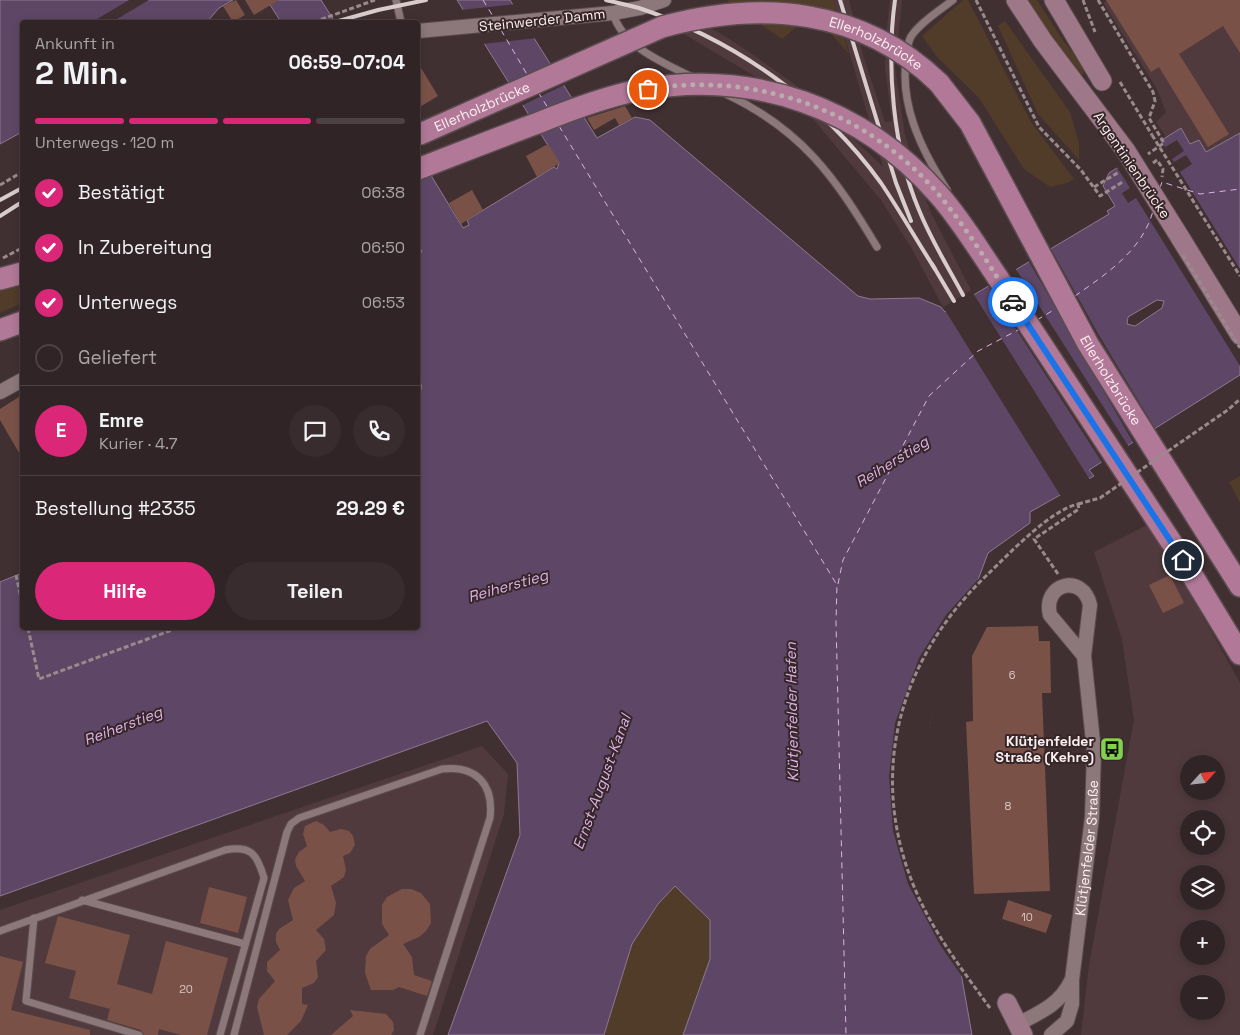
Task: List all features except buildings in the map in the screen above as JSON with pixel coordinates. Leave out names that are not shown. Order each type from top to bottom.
[{"type":"main road","name":"Ellerholzbrücke","points":[[420,134],[662,27],[694,17],[731,10],[785,10],[817,16],[848,25],[882,41],[911,58],[939,83],[970,123],[1088,344],[1240,586]]},
{"type":"main road","points":[[420,169],[585,105],[658,87],[697,84],[741,86],[781,94],[825,110],[874,136],[909,165],[939,195],[973,240],[1116,461],[1183,560],[1240,654]]},
{"type":"main road","points":[[0,279],[20,274]]},
{"type":"main road","points":[[0,330],[20,323]]},
{"type":"street","name":"Steinwerder Damm","points":[[420,31],[614,13],[640,8],[664,0]]},
{"type":"street","name":"Argentinienbrücke","points":[[1016,0],[1043,42],[1092,87]]},
{"type":"street","name":"Argentinienbrücke","points":[[1054,0],[1092,87],[1126,151],[1240,335]]},
{"type":"street","points":[[0,392],[20,381]]},
{"type":"street","points":[[1065,585],[1051,595],[1048,607],[1050,615],[1084,656]]},
{"type":"street","name":"Klütjenfelder Straße","points":[[1051,1035],[1061,1028],[1071,1012],[1072,980],[1090,833],[1094,773],[1084,656],[1090,605],[1088,598],[1079,587],[1065,585]]},
{"type":"street","name":"Klütjenfelder Straße","points":[[1000,1007],[1021,1030],[1058,1002],[1065,994],[1072,980]]},
{"type":"lane","points":[[396,0],[401,20]]},
{"type":"lane","points":[[953,0],[911,35],[905,66],[904,84],[912,118],[929,162],[974,235]]},
{"type":"lane","points":[[614,13],[621,31],[639,47],[675,68],[747,103],[776,121],[799,140],[825,168],[843,192],[877,247]]},
{"type":"lane","points":[[234,1035],[287,832],[291,824],[299,818],[433,772],[455,768],[469,771],[481,780],[488,790],[492,804],[490,818],[420,1035]]},
{"type":"lane","points":[[0,931],[82,900],[225,850],[240,847],[254,855],[260,864],[264,878],[220,1035]]},
{"type":"lane","points":[[82,900],[245,944]]},
{"type":"lane","points":[[34,918],[26,1001],[139,1035]]},
{"type":"path","points":[[319,20],[375,0]]},
{"type":"path","points":[[976,0],[1039,127],[1081,170],[1100,196]]},
{"type":"path","points":[[1098,0],[1153,92],[1154,108],[1149,118],[1156,130]]},
{"type":"path","points":[[1152,135],[1240,276]]},
{"type":"path","points":[[1158,160],[1162,167]]},
{"type":"path","points":[[0,185],[20,173]]},
{"type":"path","points":[[0,259],[20,249]]},
{"type":"path","points":[[1000,1007],[932,922],[907,868],[898,832],[893,796],[897,734],[902,708],[916,669],[935,636],[954,611],[976,586],[1029,535],[1064,510],[1100,498],[1229,409],[1240,399]]},
{"type":"path","points":[[1065,585],[1034,539],[1079,509],[1078,504]]},
{"type":"path","points":[[16,575],[20,594]]},
{"type":"path","points":[[28,630],[39,679],[172,630]]},
{"type":"shaded area","points":[[834,0],[849,0],[863,55],[885,122],[892,121],[885,68],[890,0],[902,0],[895,68],[905,135],[917,176],[931,213],[971,290],[943,307],[912,249],[881,200],[814,120],[771,86],[672,27],[679,13],[720,33],[755,56],[801,89],[883,167]]},
{"type":"shaded area","points":[[834,0],[849,54],[824,26],[800,24],[782,39],[727,1]]},
{"type":"shaded area","points":[[963,0],[968,0],[1031,122],[1074,179],[1067,183],[1050,187],[1024,169],[979,98],[937,57],[922,36]]},
{"type":"shaded area","points":[[1028,0],[1037,0],[1062,39],[1083,66],[1084,74],[1081,74],[1045,27]]},
{"type":"shaded area","points":[[1106,0],[1240,0],[1240,133],[1206,152],[1191,145],[1181,128],[1166,137],[1156,122],[1166,112],[1157,89],[1104,4]]},
{"type":"shaded area","points":[[1005,21],[1070,112],[1079,144],[1079,160],[1038,114],[998,26]]},
{"type":"shaded area","points":[[20,284],[20,304],[0,313],[0,289]]},
{"type":"shaded area","points":[[1240,476],[1240,503],[1229,482]]},
{"type":"shaded area","points":[[1151,523],[1240,683],[1240,1035],[1081,1035],[1089,965],[1134,720],[1122,639],[1094,552]]},
{"type":"shaded area","points":[[482,746],[508,774],[504,814],[433,1035],[0,1035],[0,910]]},
{"type":"shaded area","points":[[675,885],[710,919],[710,959],[683,1035],[604,1035],[632,944],[658,904]]},
{"type":"water","points":[[0,0],[233,0],[219,8],[209,20],[20,20],[20,133],[0,144]]},
{"type":"water","points":[[267,0],[321,0],[334,20],[280,20]]},
{"type":"water","points":[[457,0],[510,0],[597,138],[635,117],[650,120],[858,296],[870,299],[919,298],[941,307],[945,312],[1109,214],[1107,211],[1115,206],[1103,186],[1109,173],[1181,128],[1190,144],[1199,140],[1206,152],[1240,133],[1240,375],[1089,470],[1094,476],[1030,512],[1030,523],[988,553],[939,685],[923,752],[923,814],[958,956],[972,1035],[683,1035],[710,959],[710,920],[675,886],[658,904],[632,944],[604,1035],[448,1035],[520,835],[517,763],[487,721],[0,896],[0,582],[20,574],[20,630],[420,630],[420,392],[422,387],[420,381],[420,252],[422,252],[420,248],[420,157],[463,228],[469,225],[467,220],[554,167],[557,169],[559,163]],"holes":[[[1157,300],[1164,301],[1162,308],[1135,326],[1127,324],[1128,317]]]},
{"type":"pier","points":[[129,0],[149,0],[115,20],[95,20]]},
{"type":"pier","points":[[516,4],[538,38],[482,44],[460,10]]},
{"type":"pier","points":[[553,63],[566,84],[521,106],[507,84]]},
{"type":"pier","points":[[1159,139],[1165,147],[1177,140],[1184,151],[1172,159],[1174,162],[1186,155],[1192,164],[1180,172],[1240,269],[1240,366],[1136,198],[1128,203],[1122,193],[1130,188],[1116,166]]},
{"type":"pier","points":[[1050,247],[1100,337],[1156,430],[1134,444],[1028,260]]},
{"type":"pier","points":[[1015,268],[1129,447],[1103,464],[987,284]]},
{"type":"pier","points":[[973,293],[1090,480],[1062,498],[943,307],[946,309]]},
{"type":"pier","points":[[981,576],[941,686],[930,725],[924,778],[926,813],[961,956],[965,981],[940,945],[908,884],[893,831],[889,777],[895,723],[919,658],[946,615]]},
{"type":"ferry route","points":[[483,0],[494,18]]},
{"type":"ferry route","points":[[501,30],[528,76]]},
{"type":"ferry route","points":[[538,92],[548,108]]},
{"type":"ferry route","points":[[559,126],[837,585],[836,622],[846,1035]]},
{"type":"ferry route","points":[[1160,188],[1162,182],[1200,194],[1240,189]]},
{"type":"ferry route","points":[[1075,296],[1099,279],[1132,250],[1141,238],[1153,211]]},
{"type":"ferry route","points":[[1037,320],[1057,308]]},
{"type":"ferry route","points":[[838,584],[843,560],[929,396],[978,351],[1020,329]]},
{"type":"railway","points":[[342,20],[426,0]]},
{"type":"railway","points":[[606,0],[639,8],[709,37],[774,77],[804,100],[858,153],[895,204],[935,269]]},
{"type":"railway","points":[[840,0],[896,183],[911,221]]},
{"type":"railway","points":[[895,0],[892,25],[892,79],[894,106],[903,161],[919,210],[934,243],[963,295]]},
{"type":"railway","points":[[0,200],[20,189]]},
{"type":"railway","points":[[0,216],[20,203]]},
{"type":"railway","points":[[932,264],[954,301]]},
{"type":"way so far","points":[[648,89],[697,84],[741,86],[759,89],[793,97],[857,125],[874,136],[909,165],[939,195],[955,214],[1013,302]]},
{"type":"place","name":"Klütjenfelder Straße (Kehre)","points":[[1112,749]]},
{"type":"route","points":[[1013,302],[1183,560]]},
{"type":"water label","name":"Reiherstieg","points":[[892,462]]},
{"type":"water label","name":"Reiherstieg","points":[[508,586]]},
{"type":"water label","name":"Klütjenfelder Hafen","points":[[792,712]]},
{"type":"water label","name":"Reiherstieg","points":[[123,726]]},
{"type":"water label","name":"Ernst-August-Kanal","points":[[602,782]]}]
